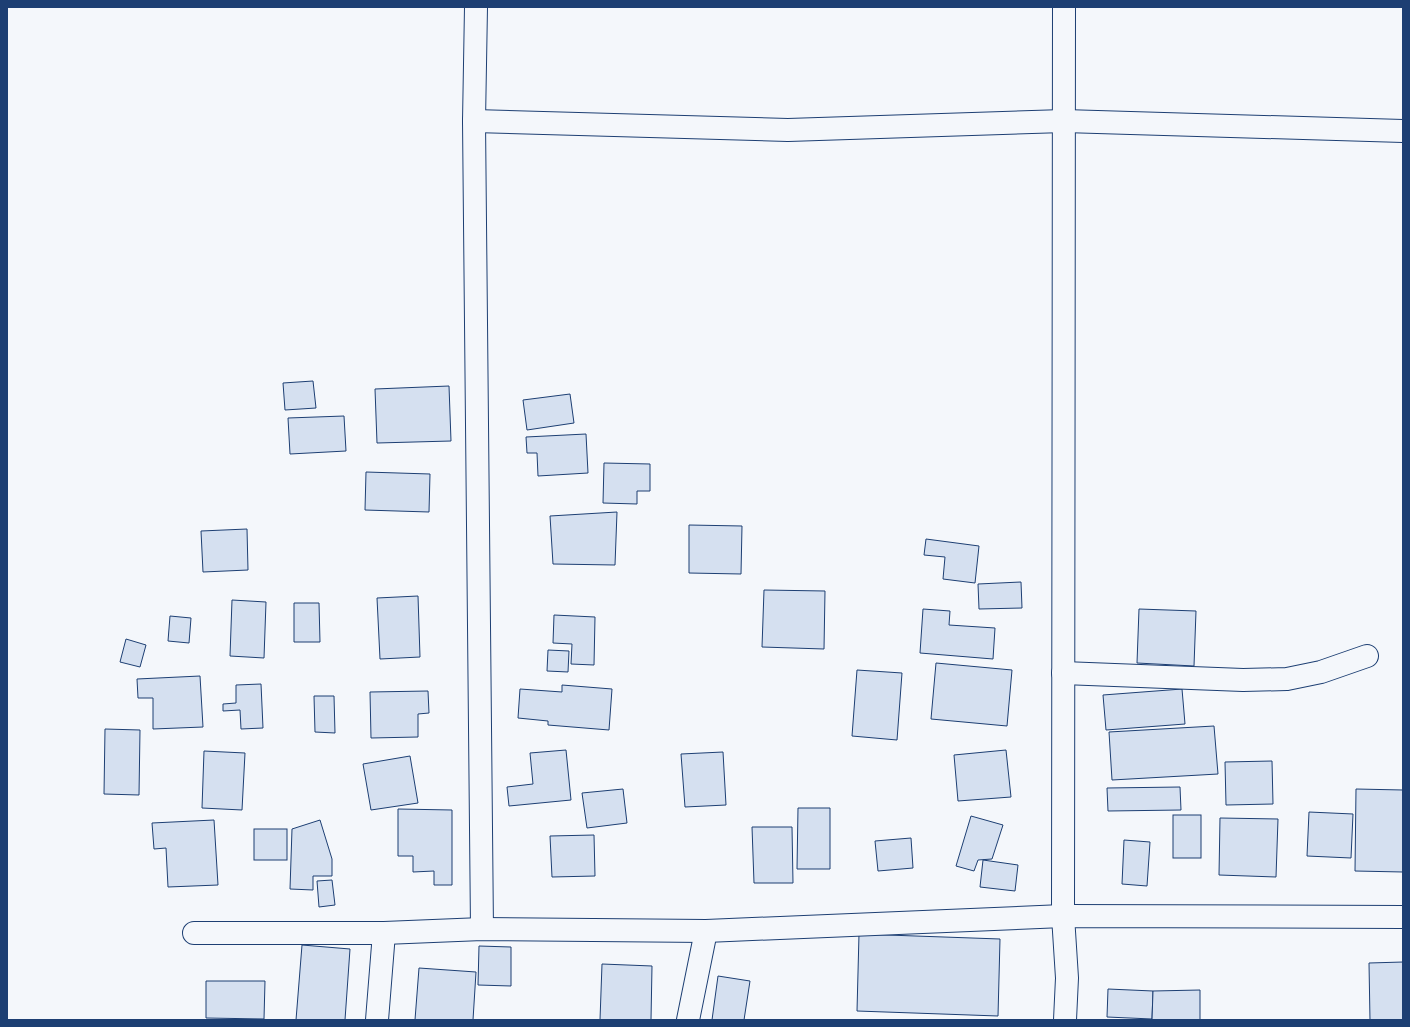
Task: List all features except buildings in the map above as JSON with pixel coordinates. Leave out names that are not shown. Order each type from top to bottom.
[{"type":"street","points":[[476,7],[474,121],[482,929]]},
{"type":"street","points":[[1064,7],[1063,916],[1067,978],[1065,1020]]},
{"type":"street","points":[[474,121],[788,130],[1064,121],[1403,131]]},
{"type":"street","points":[[1063,673],[1243,680],[1287,679],[1322,672],[1367,656]]},
{"type":"street","points":[[194,932],[384,932],[482,929],[706,931],[1063,916],[1403,917]]},
{"type":"street","points":[[688,1020],[706,931]]},
{"type":"street","points":[[377,1020],[384,932]]}]
